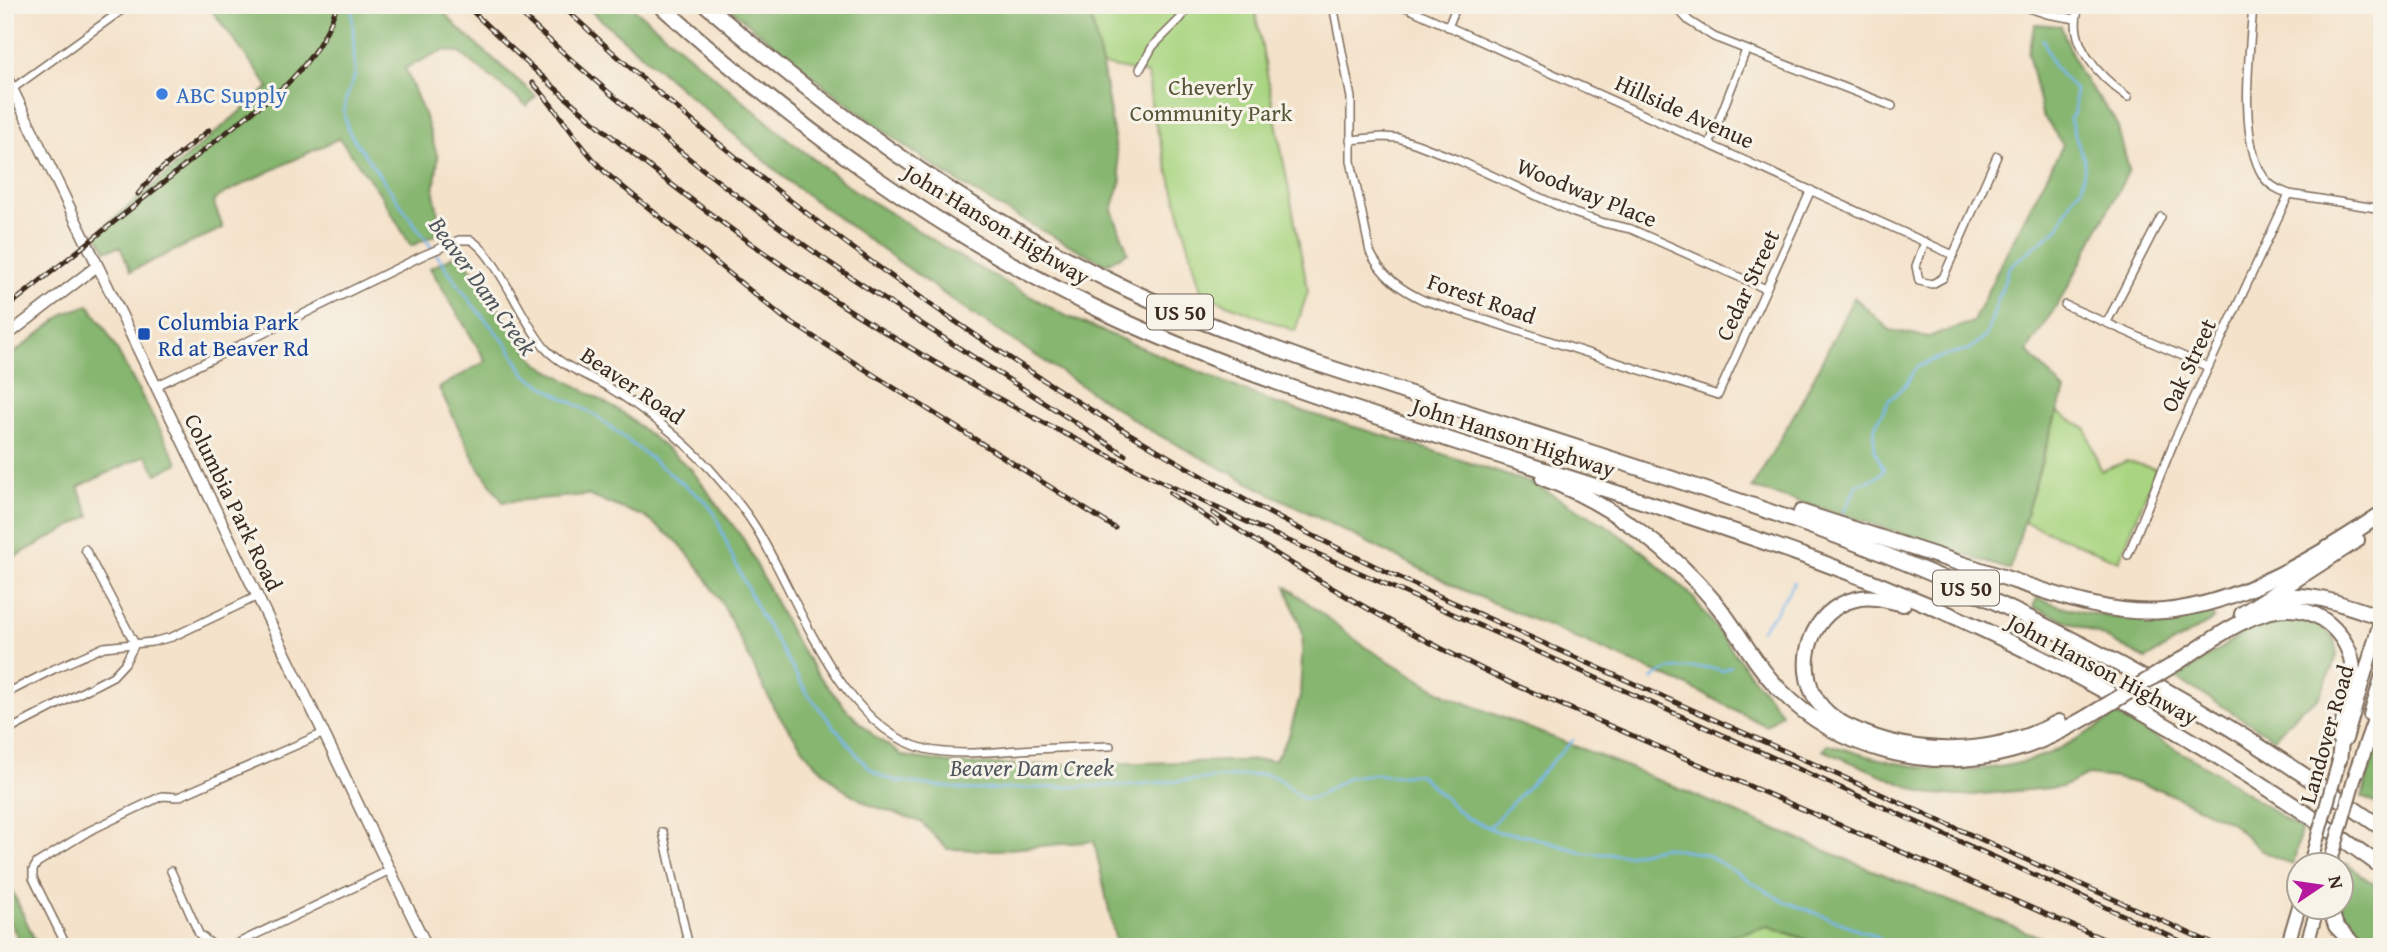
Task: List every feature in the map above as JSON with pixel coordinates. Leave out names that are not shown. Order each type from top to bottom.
[{"type":"highway","name":"John Hanson Highway","points":[[660,5],[740,74],[870,174],[974,242],[1031,275],[1110,315],[1220,362],[1343,406],[1792,552],[1949,615],[2062,669],[2178,733],[2278,795],[2380,866]]},
{"type":"highway","name":"John Hanson Highway","points":[[706,5],[796,80],[910,165],[1012,228],[1119,285],[1219,328],[1312,362],[1717,493],[1889,556],[2033,620],[2159,686],[2241,734],[2382,828]]},
{"type":"highway","points":[[1465,445],[1513,468],[1573,491],[1645,536],[1691,576],[1716,604],[1778,688],[1807,714],[1853,740],[1876,748],[1914,757],[1938,759],[1975,758],[2027,746],[2057,734],[2083,714],[2173,660],[2353,544],[2382,514]]},
{"type":"highway","points":[[1717,493],[1762,499],[2083,603],[2138,612],[2189,607],[2241,590],[2306,560],[2382,514]]},
{"type":"highway","points":[[2266,599],[2287,595],[2306,596],[2382,617]]},
{"type":"highway","points":[[1949,615],[1873,597],[1852,599],[1839,605],[1819,623],[1808,648],[1808,680],[1818,702],[1840,722],[1869,735],[1898,744],[1935,749],[2002,743],[2083,714]]},
{"type":"highway","points":[[2173,660],[2263,612],[2291,608],[2323,619],[2343,639],[2353,666],[2352,690],[2344,718],[2339,761]]},
{"type":"highway","points":[[2356,774],[2382,700]]},
{"type":"highway","points":[[2321,786],[2362,805],[2382,819]]},
{"type":"highway","points":[[2334,920],[2336,926],[2356,947]]},
{"type":"main road","name":"Landover Road","points":[[2314,850],[2382,617]]},
{"type":"main road","name":"Landover Road","points":[[2334,850],[2382,675]]},
{"type":"main road","points":[[2288,943],[2295,920]]},
{"type":"main road","points":[[2306,947],[2314,920]]},
{"type":"street","points":[[12,89],[129,5]]},
{"type":"street","points":[[1140,69],[1153,46],[1190,5]]},
{"type":"street","name":"Forest Road","points":[[1333,5],[1352,99],[1350,140],[1354,178],[1370,253],[1377,266],[1399,288],[1423,300],[1718,395]]},
{"type":"street","name":"Hillside Avenue","points":[[1401,5],[1951,254]]},
{"type":"street","points":[[1448,27],[1457,5]]},
{"type":"street","points":[[1674,5],[1701,31],[1892,106]]},
{"type":"street","points":[[2019,5],[2076,19]]},
{"type":"street","points":[[2080,5],[2076,19],[2079,38],[2088,58],[2109,82],[2128,97]]},
{"type":"street","points":[[2253,5],[2248,83],[2250,136],[2256,163],[2264,179],[2275,189],[2289,194],[2382,209]]},
{"type":"street","points":[[1710,143],[1745,50]]},
{"type":"street","name":"Columbia Park Road","points":[[5,74],[425,946]]},
{"type":"street","name":"Woodway Place","points":[[1350,140],[1382,137],[1398,138],[1417,144],[1458,159],[1574,213],[1632,229],[1766,289]]},
{"type":"street","points":[[1925,242],[1916,266],[1917,277],[1923,284],[1932,284],[1939,282],[1997,156]]},
{"type":"street","name":"Cedar Street","points":[[1718,395],[1811,190]]},
{"type":"street","name":"Oak Street","points":[[2127,555],[2175,439],[2289,194]]},
{"type":"street","points":[[2107,322],[2161,217]]},
{"type":"street","name":"Beaver Road","points":[[156,386],[449,243],[463,239],[474,241],[545,348],[665,426],[710,469],[734,497],[755,528],[825,658],[846,688],[885,728],[901,739],[925,749],[943,751],[969,753],[1110,746]]},
{"type":"street","points":[[5,337],[97,266]]},
{"type":"street","points":[[2065,304],[2208,367]]},
{"type":"street","points":[[85,549],[135,644]]},
{"type":"street","points":[[5,694],[104,647],[172,637],[258,596]]},
{"type":"street","points":[[5,732],[113,676],[125,663],[135,644]]},
{"type":"street","points":[[67,947],[33,878],[37,863],[89,831],[162,796],[178,797],[324,733]]},
{"type":"street","points":[[663,832],[690,947]]},
{"type":"street","points":[[230,947],[390,870]]},
{"type":"street","points":[[171,872],[199,934],[215,947]]},
{"type":"green space","points":[[217,5],[437,5],[459,29],[536,96],[527,106],[460,53],[444,50],[405,68],[426,119],[438,158],[434,193],[442,232],[411,246],[379,192],[339,138],[225,193],[213,201],[223,228],[131,271],[120,247],[106,250],[96,234],[269,87],[213,12]]},
{"type":"green space","points":[[584,5],[630,5],[789,140],[855,191],[968,262],[1066,316],[1274,403],[1409,443],[1533,484],[1606,525],[1646,554],[1692,596],[1782,713],[1766,726],[1688,686],[1461,589],[1151,431],[959,305],[793,185]]},
{"type":"green space","points":[[726,5],[1088,5],[1102,65],[1121,181],[1112,210],[1128,252],[1106,264],[1020,219],[957,181],[855,110]]},
{"type":"green space","name":"Cheverly Community Park","points":[[1088,5],[1254,5],[1308,291],[1295,331],[1202,294],[1152,111],[1148,74],[1102,65]]},
{"type":"green space","points":[[2035,24],[2061,26],[2079,72],[2116,121],[2129,170],[2066,291],[2027,351],[2065,391],[2049,435],[2010,570],[1870,523],[1752,488],[1803,399],[1854,297],[1890,330],[1928,337],[1973,322],[2063,145],[2042,114],[2028,53]]},
{"type":"green space","points":[[460,253],[537,363],[623,413],[690,468],[744,540],[793,637],[819,676],[847,710],[874,736],[903,756],[958,764],[1048,765],[1275,760],[1289,735],[1300,696],[1303,634],[1286,586],[1365,647],[1448,696],[2065,947],[1828,947],[1768,926],[1686,947],[1117,947],[1094,841],[998,850],[947,849],[921,822],[870,805],[841,788],[810,758],[775,710],[724,607],[701,570],[679,543],[645,517],[587,495],[503,502],[476,463],[439,388],[486,361],[430,268]]},
{"type":"green space","points":[[89,305],[106,330],[178,463],[157,474],[146,455],[78,487],[90,516],[5,562],[5,360],[66,313]]},
{"type":"green space","points":[[2057,412],[2086,429],[2101,471],[2127,461],[2156,469],[2119,561],[2024,522]]},
{"type":"green space","points":[[2037,598],[2102,616],[2143,619],[2210,609],[2214,619],[2146,659],[2098,634],[2033,607]]},
{"type":"green space","points":[[2296,616],[2318,622],[2334,639],[2337,656],[2319,698],[2302,708],[2274,738],[2176,678],[2245,632],[2271,620]]},
{"type":"green space","points":[[2117,715],[2217,773],[2301,830],[2296,850],[2286,850],[2286,862],[2262,851],[2232,823],[2161,790],[2116,778],[2088,775],[2062,787],[1959,796],[1924,793],[1823,750],[1828,744],[1882,760],[1937,769],[1964,770],[2019,763],[2074,741]]},
{"type":"green space","points":[[2382,726],[2382,807],[2362,797]]},
{"type":"green space","points":[[2356,871],[2382,891],[2382,947],[2373,947],[2343,920],[2356,920]]},
{"type":"green space","points":[[5,875],[38,947],[23,947],[5,913]]},
{"type":"green space","points":[[1768,926],[1807,940],[1803,947],[1686,947]]},
{"type":"waterway","name":"Beaver Dam Creek","points":[[352,5],[355,75],[344,113],[348,130],[357,144],[473,305],[508,346],[525,374],[595,415],[705,501],[715,514],[760,614],[807,693],[859,757],[883,777],[970,790],[1130,785],[1265,774],[1278,778],[1302,798],[1307,799],[1316,797],[1349,777],[1374,774],[1420,775],[1465,817],[1499,832],[1524,835],[1585,853],[1628,855],[1664,847],[1707,855],[1781,900],[1876,936],[1892,947]]},
{"type":"waterway","points":[[1843,513],[1858,484],[1876,478],[1884,470],[1875,451],[1874,439],[1875,426],[1889,400],[1907,383],[1919,366],[1970,349],[1986,336],[2009,267],[2058,228],[2074,196],[2082,188],[2085,159],[2070,119],[2075,111],[2075,90],[2053,66],[2043,39]]},
{"type":"waterway","points":[[1761,630],[1794,582]]},
{"type":"waterway","points":[[1652,679],[1672,669],[1715,668],[1722,671],[1731,666]]},
{"type":"waterway","points":[[1488,828],[1573,740]]},
{"type":"railway","points":[[5,309],[287,84],[317,48],[337,5]]},
{"type":"railway","points":[[466,5],[612,137],[768,256],[934,362],[1020,410],[1262,529],[2194,947]]},
{"type":"railway","points":[[511,5],[648,125],[756,210],[875,293],[1125,455]]},
{"type":"railway","points":[[561,5],[720,145],[803,211],[976,335],[1155,449],[1296,527],[1396,576],[2220,947]]},
{"type":"railway","points":[[533,83],[607,174],[784,318],[1115,528]]},
{"type":"railway","points":[[138,194],[154,175],[209,130]]},
{"type":"railway","points":[[1170,493],[1217,524]]},
{"type":"railway","points":[[1213,513],[1360,604],[1513,684],[2122,947]]},
{"type":"place","name":"ABC Supply","points":[[162,94]]},
{"type":"place","name":"Columbia Park Rd at Beaver Rd","points":[[144,334]]}]
